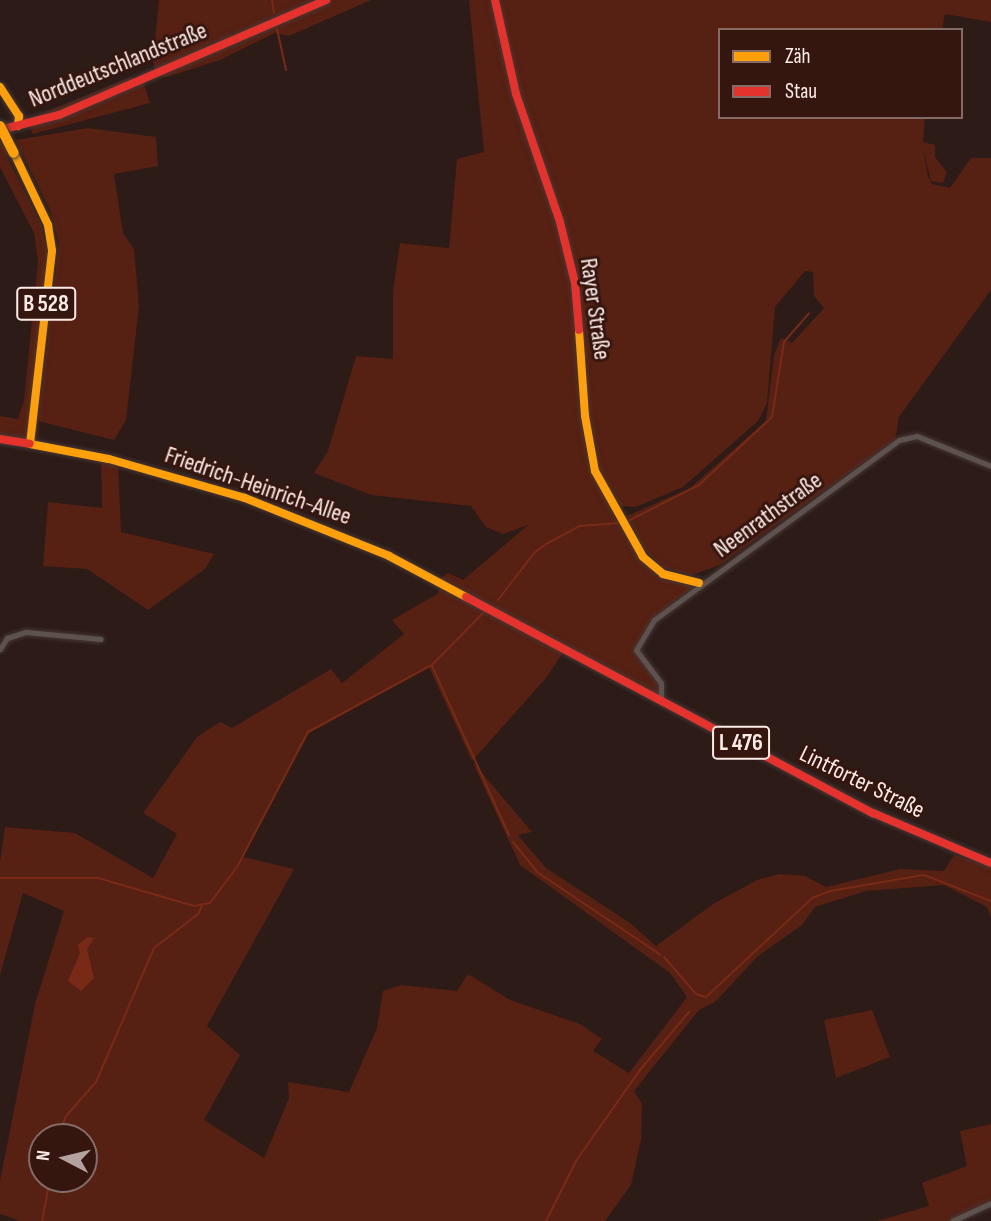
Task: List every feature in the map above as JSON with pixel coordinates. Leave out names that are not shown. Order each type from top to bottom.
[{"type":"main road","name":"Norddeutschlandstraße","points":[[0,128],[59,115],[326,0]]},
{"type":"main road","name":"Rayer Straße","points":[[495,0],[516,94],[559,222],[575,284],[592,459],[627,526],[653,567],[699,583]]},
{"type":"main road","points":[[0,87],[19,116],[18,126]]},
{"type":"main road","name":"B 528","points":[[0,128],[48,225],[52,251],[30,444]]},
{"type":"main road","name":"Friedrich-Heinrich-Allee","points":[[0,439],[109,459],[245,498],[389,556],[494,609]]},
{"type":"main road","name":"Lintforter Straße","points":[[494,609],[873,813],[991,863]]},
{"type":"street","name":"Neenrathstraße","points":[[661,699],[662,683],[638,656],[637,643],[667,607],[903,437],[939,443],[991,466]]},
{"type":"street","points":[[0,649],[8,638],[26,632],[101,639]]},
{"type":"street","points":[[952,1221],[991,1203]]},
{"type":"shaded area","points":[[159,0],[371,0],[289,36],[275,33],[220,60],[167,77],[156,75],[153,62]]},
{"type":"shaded area","points":[[469,0],[991,0],[991,22],[945,14],[942,28],[718,28],[718,119],[925,119],[923,142],[935,145],[935,157],[947,172],[943,183],[931,181],[923,149],[928,176],[932,184],[950,188],[971,158],[991,158],[991,290],[899,417],[895,440],[720,565],[692,575],[664,568],[643,548],[627,516],[690,488],[766,421],[774,355],[781,338],[792,343],[824,308],[814,296],[813,272],[805,271],[775,307],[767,403],[758,421],[683,487],[636,507],[621,506],[601,478],[653,567],[699,583],[667,607],[637,644],[636,650],[661,683],[661,699],[566,648],[547,677],[472,761],[429,667],[309,733],[243,857],[294,869],[207,1026],[240,1055],[204,1120],[264,1158],[289,1098],[288,1082],[349,1092],[377,1028],[383,991],[401,985],[457,991],[468,974],[510,1000],[580,1024],[602,1039],[593,1051],[629,1073],[687,997],[670,973],[520,865],[472,762],[532,832],[518,835],[546,868],[630,923],[656,946],[713,904],[757,880],[779,874],[805,876],[826,887],[900,869],[944,871],[954,855],[991,867],[991,918],[987,907],[944,885],[866,891],[815,907],[802,925],[758,956],[715,1002],[699,1010],[634,1091],[642,1104],[641,1140],[631,1185],[605,1221],[20,1221],[0,1214],[0,1181],[35,1004],[64,911],[23,893],[0,975],[0,862],[5,827],[75,833],[153,878],[177,834],[143,813],[197,737],[220,722],[232,728],[331,669],[342,683],[404,634],[392,620],[437,594],[444,583],[439,580],[448,573],[463,580],[528,525],[503,534],[486,527],[471,506],[371,495],[314,473],[328,451],[356,356],[393,359],[393,291],[400,243],[449,248],[457,159],[484,152]]},
{"type":"shaded area","points":[[131,77],[143,81],[150,103],[33,134],[26,120]]},
{"type":"shaded area","points":[[88,128],[156,137],[158,166],[114,174],[123,233],[134,249],[139,306],[126,420],[114,440],[38,421],[59,243],[51,212],[16,140]]},
{"type":"shaded area","points":[[7,140],[7,157],[41,225],[47,252],[30,444],[0,440],[0,416],[18,419],[24,400],[38,261],[34,233],[0,167],[0,141]]},
{"type":"shaded area","points":[[101,458],[118,461],[121,532],[214,554],[205,569],[148,610],[87,569],[43,566],[48,502],[102,508]]},
{"type":"shaded area","points":[[87,937],[94,938],[87,949],[94,978],[81,991],[68,981],[80,953],[78,945]]},
{"type":"shaded area","points":[[872,1010],[890,1057],[836,1078],[824,1020]]},
{"type":"shaded area","points":[[991,1124],[991,1203],[966,1215],[964,1221],[877,1221],[929,1206],[922,1183],[967,1166],[960,1131]]},
{"type":"waterway","points":[[272,0],[274,13]]},
{"type":"waterway","points":[[277,29],[286,70]]},
{"type":"waterway","points":[[626,522],[699,485],[772,417],[784,342],[809,313]]},
{"type":"waterway","points":[[498,600],[534,553],[546,544],[580,526],[620,523]]},
{"type":"waterway","points":[[0,878],[98,878],[194,906],[210,903],[237,867],[308,732],[432,665],[484,612]]},
{"type":"waterway","points":[[432,666],[509,835]]},
{"type":"waterway","points":[[513,842],[537,872],[661,955]]},
{"type":"waterway","points":[[664,957],[696,994],[706,997],[812,898],[830,891],[924,875],[991,901]]},
{"type":"waterway","points":[[63,1123],[66,1116],[96,1082],[154,948],[198,914],[202,906]]},
{"type":"waterway","points":[[546,1221],[576,1161],[640,1070],[689,1012]]},
{"type":"waterway","points":[[42,1221],[47,1193]]},
{"type":"traffic: slow","points":[[0,87],[19,116],[18,126]]},
{"type":"traffic: slow","points":[[0,126],[14,153]]},
{"type":"traffic: slow","points":[[14,153],[48,225],[52,251],[30,444]]},
{"type":"traffic: slow","points":[[579,330],[585,416],[595,471],[643,557],[663,574],[699,583]]},
{"type":"traffic: slow","points":[[30,444],[109,459],[245,498],[389,556],[466,597]]},
{"type":"traffic: jam","points":[[0,130],[59,115],[326,0]]},
{"type":"traffic: jam","points":[[495,0],[516,94],[560,222],[575,283],[579,330]]},
{"type":"traffic: jam","points":[[0,439],[30,444]]},
{"type":"traffic: jam","points":[[466,597],[873,813],[991,863]]}]
